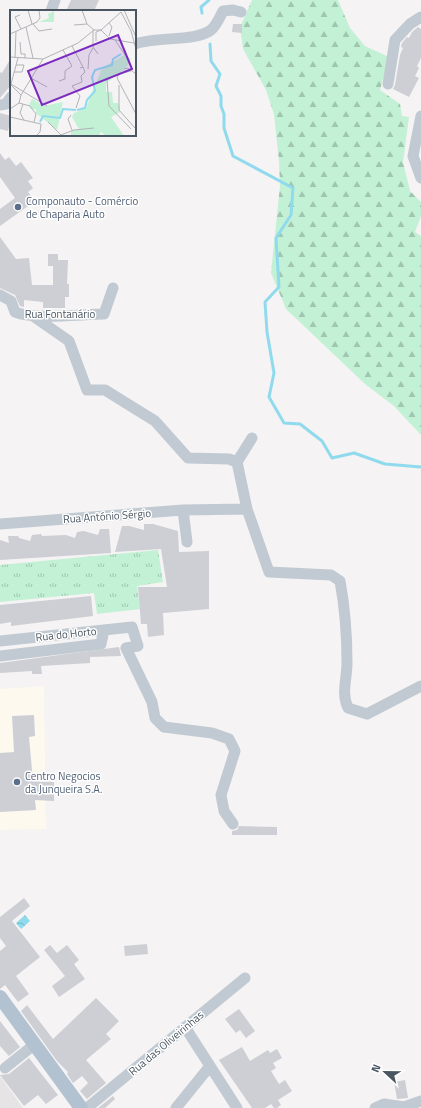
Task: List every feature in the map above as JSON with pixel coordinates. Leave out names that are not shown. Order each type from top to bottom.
[{"type":"main road","points":[[0,997],[81,1108]]},
{"type":"street","points":[[51,10],[56,0]]},
{"type":"street","points":[[136,44],[155,38],[202,36],[213,29],[223,11],[232,10],[241,12]]},
{"type":"street","points":[[388,84],[395,40],[410,24],[421,17]]},
{"type":"street","points":[[0,105],[6,104],[10,98]]},
{"type":"street","points":[[421,116],[413,156],[421,178]]},
{"type":"street","name":"Rua Fontanário","points":[[0,295],[11,301],[15,312],[33,316],[104,314],[113,288]]},
{"type":"street","points":[[33,316],[69,341],[87,390],[105,390],[155,421],[188,458],[229,459],[237,462]]},
{"type":"street","points":[[252,438],[237,462],[247,509],[269,572],[330,575],[340,582],[344,602],[347,663],[344,698],[348,708],[367,714],[421,686]]},
{"type":"street","name":"Rua António Sérgio","points":[[0,524],[183,510],[247,509]]},
{"type":"street","points":[[183,510],[187,542]]},
{"type":"street","name":"Rua do Horto","points":[[0,641],[132,627],[138,646],[126,648],[152,702],[156,718],[164,727],[212,733],[229,739],[235,751],[221,794],[224,811],[233,824]]},
{"type":"street","points":[[0,656],[101,644],[104,630]]},
{"type":"street","name":"Rua das Oliveirinhas","points":[[88,1108],[245,978]]},
{"type":"street","points":[[185,1027],[237,1108]]},
{"type":"street","points":[[5,1068],[35,1044]]},
{"type":"street","points":[[176,1108],[210,1066]]},
{"type":"street","points":[[375,1108],[384,1104],[404,1107],[421,1101]]},
{"type":"shaded area","points":[[44,686],[46,829],[0,830],[0,689]]},
{"type":"shaded area","points":[[0,1076],[23,1108],[0,1108]]},
{"type":"green space","points":[[252,0],[338,0],[350,28],[365,46],[389,57],[380,90],[400,104],[402,116],[409,117],[403,162],[410,191],[421,202],[421,216],[415,232],[421,236],[421,435],[394,406],[365,384],[286,309],[271,273],[280,186],[279,161],[274,114],[266,90],[243,49],[240,27]]},
{"type":"green space","points":[[158,550],[163,582],[137,586],[140,609],[97,614],[94,593],[0,602],[0,565]]},
{"type":"water","points":[[25,915],[30,921],[21,929],[16,923]]},
{"type":"building","points":[[71,0],[99,0],[94,10],[66,10]]},
{"type":"building","points":[[233,24],[242,24],[242,33],[232,32]]},
{"type":"building","points":[[418,27],[421,29],[421,58],[417,66],[419,68],[415,76],[419,78],[409,97],[393,89],[400,55],[403,48],[401,47],[402,43],[407,37],[409,38],[412,32]]},
{"type":"building","points":[[10,60],[10,86],[0,98],[0,72],[2,73]]},
{"type":"building","points":[[0,113],[10,116],[8,131],[0,129]]},
{"type":"building","points":[[0,153],[5,160],[9,157],[16,166],[21,162],[33,178],[28,181],[33,188],[28,192],[35,201],[0,226],[0,209],[15,198],[0,177]]},
{"type":"building","points":[[0,237],[16,259],[29,258],[32,285],[53,285],[53,266],[48,266],[48,254],[58,254],[58,260],[68,260],[67,284],[69,284],[69,297],[65,297],[65,308],[43,308],[43,302],[24,300],[24,307],[20,306],[15,295],[0,288]]},
{"type":"building","points":[[144,524],[153,524],[178,531],[179,552],[209,551],[209,609],[163,613],[164,635],[148,637],[147,624],[141,624],[138,587],[167,587],[161,549],[115,552],[122,526],[129,526],[144,530]]},
{"type":"building","points":[[100,529],[109,529],[111,553],[0,560],[0,540],[9,543],[8,536],[18,536],[19,538],[30,541],[32,535],[41,534],[42,536],[66,535],[75,538],[77,532],[84,531],[98,535]]},
{"type":"building","points":[[91,596],[93,616],[11,626],[11,622],[0,624],[0,605]]},
{"type":"building","points":[[119,647],[121,656],[90,657],[90,663],[41,666],[42,674],[32,674],[32,671],[0,673],[0,663]]},
{"type":"building","name":"Centro Negocios da Junqueira S.A.","points":[[34,715],[35,736],[29,737],[33,781],[54,782],[54,801],[35,800],[36,810],[0,812],[0,753],[14,752],[12,716]]},
{"type":"building","points":[[239,826],[277,827],[277,835],[232,835],[232,831],[237,830]]},
{"type":"building","points":[[24,898],[30,906],[12,921],[40,957],[16,976],[29,994],[18,1002],[5,985],[0,989],[0,951],[6,946],[0,938],[0,917]]},
{"type":"building","points":[[147,944],[148,954],[125,956],[124,946]]},
{"type":"building","points":[[50,945],[57,953],[67,945],[79,960],[74,964],[85,979],[59,997],[52,986],[65,976],[44,950]]},
{"type":"building","points":[[96,998],[119,1021],[106,1034],[111,1039],[86,1060],[106,1083],[87,1099],[80,1091],[88,1083],[82,1076],[73,1083],[67,1074],[68,1072],[57,1061],[21,1011],[27,1005],[53,1039]]},
{"type":"building","points":[[239,1009],[255,1031],[246,1038],[240,1030],[236,1033],[225,1019]]},
{"type":"building","points":[[0,1021],[20,1047],[9,1056],[0,1046]]},
{"type":"building","points":[[242,1047],[250,1061],[268,1050],[270,1053],[277,1049],[282,1058],[273,1063],[276,1068],[271,1071],[279,1084],[285,1080],[292,1091],[278,1100],[281,1105],[277,1108],[274,1108],[271,1104],[265,1108],[252,1108],[219,1060]]},
{"type":"building","points":[[29,1058],[58,1095],[46,1104],[38,1095],[24,1106],[0,1075],[9,1074]]},
{"type":"building","points":[[405,1080],[408,1098],[397,1099],[394,1082]]},
{"type":"building","points":[[113,1096],[115,1099],[105,1108],[98,1108]]},
{"type":"waterway","points":[[202,13],[201,7],[209,0]]},
{"type":"waterway","points":[[210,44],[211,61],[220,74],[216,86],[221,96],[221,106],[224,114],[224,128],[233,156],[293,188],[291,215],[276,238],[279,287],[265,302],[267,332],[274,373],[269,397],[284,423],[300,424],[322,441],[332,458],[354,453],[385,464],[421,467]]},
{"type":"place","name":"Componauto - Comércio de Chaparia Auto","points":[[18,207]]},
{"type":"place","name":"Centro Negocios da Junqueira S.A.","points":[[17,782]]}]
